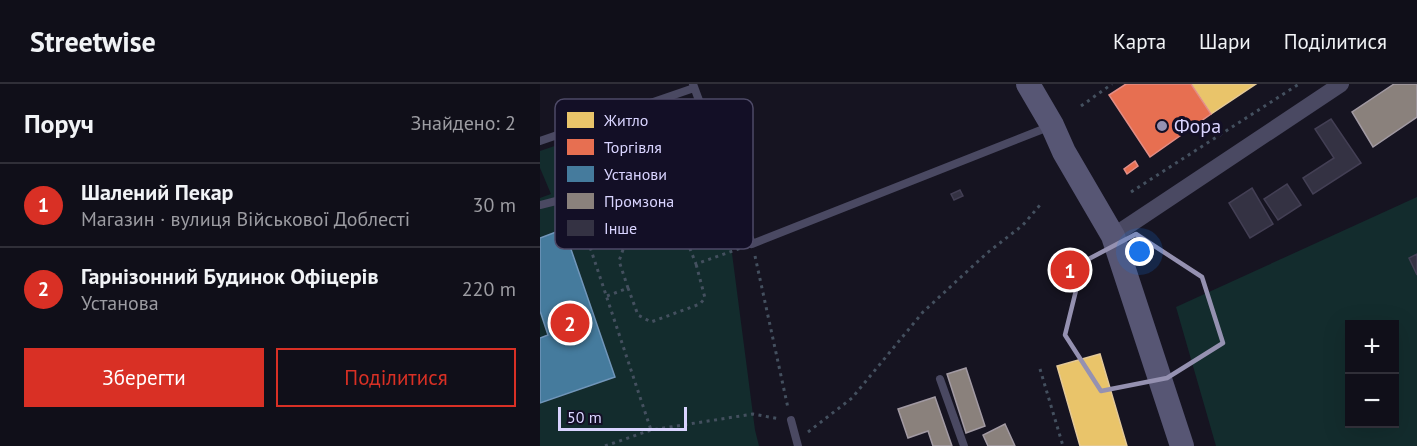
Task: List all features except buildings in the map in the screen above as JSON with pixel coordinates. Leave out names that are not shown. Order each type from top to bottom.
[{"type":"street","points":[[1028,84],[1113,236],[1182,446]]},
{"type":"street","points":[[1113,236],[1341,84]]},
{"type":"lane","points":[[658,99],[694,86]]},
{"type":"lane","points":[[753,244],[1052,125]]},
{"type":"lane","points":[[540,141],[555,136]]},
{"type":"lane","points":[[540,205],[555,201]]},
{"type":"lane","points":[[940,379],[964,446]]},
{"type":"lane","points":[[791,420],[797,443]]},
{"type":"path","points":[[1081,106],[1112,84]]},
{"type":"path","points":[[1131,192],[1299,84]]},
{"type":"path","points":[[797,443],[852,398],[923,312],[987,253],[1023,225],[1040,205]]},
{"type":"path","points":[[591,249],[651,430]]},
{"type":"path","points":[[623,249],[619,261],[638,315],[651,322],[700,304],[705,298],[690,249]]},
{"type":"path","points":[[696,264],[738,249]]},
{"type":"path","points":[[604,446],[651,430],[753,414],[791,420],[753,249]]},
{"type":"path","points":[[607,296],[628,288]]},
{"type":"path","points":[[1040,369],[1063,446]]},
{"type":"highlighted area","points":[[1136,234],[1202,277],[1223,343],[1167,378],[1101,391],[1065,335],[1083,262]]},
{"type":"green space","points":[[555,146],[555,249],[731,249],[759,446],[540,446],[540,198],[551,194],[540,168],[540,151]]},
{"type":"green space","points":[[1417,197],[1417,446],[1216,446],[1176,307]]},
{"type":"place","name":"Фора","points":[[1162,126]]},
{"type":"place","name":"Шалений Пекар","points":[[1070,270]]},
{"type":"place","name":"Гарнізонний Будинок Офіцерів","points":[[570,323]]}]
